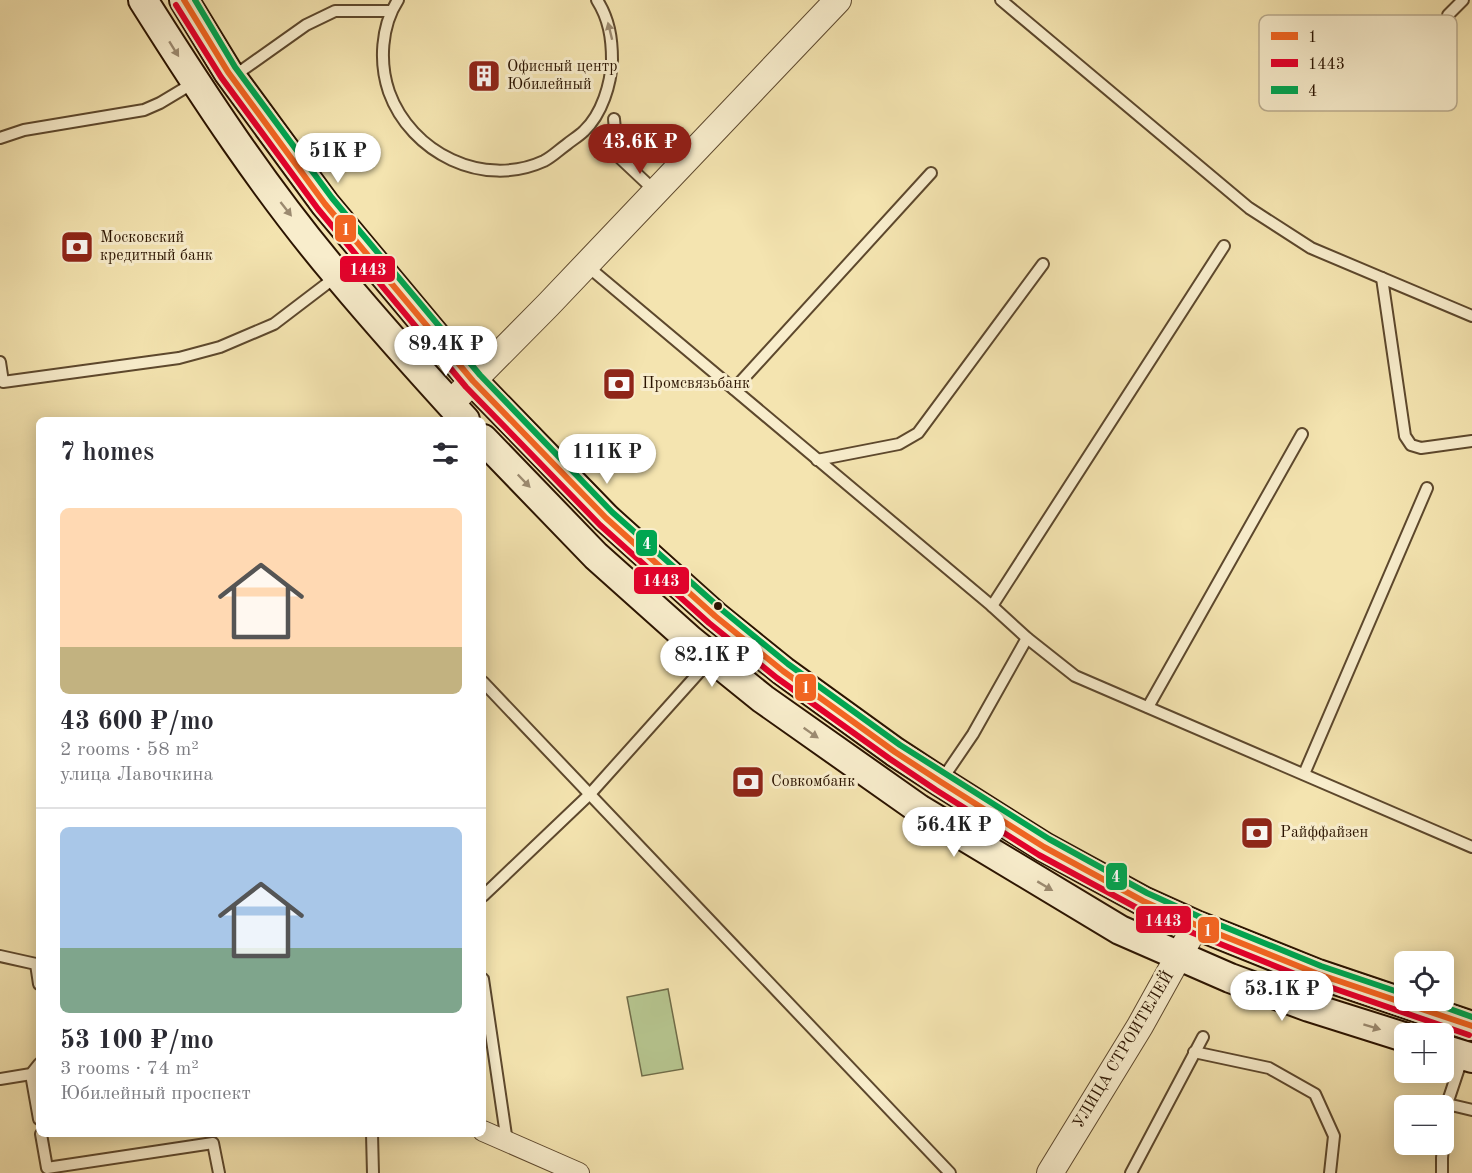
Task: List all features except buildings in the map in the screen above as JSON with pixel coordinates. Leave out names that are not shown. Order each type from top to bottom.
[{"type":"main road","points":[[143,0],[195,82],[262,178],[337,275],[458,412]]},
{"type":"main road","points":[[184,0],[232,77],[325,204],[473,381],[606,518],[715,616],[783,671],[895,752],[941,782],[1044,847],[1143,901],[1318,974],[1472,1026]]},
{"type":"main road","points":[[486,442],[596,556],[712,658],[763,699],[919,809],[1120,930],[1230,978],[1309,1007],[1394,1034]]},
{"type":"street","points":[[458,412],[473,381],[838,0]]},
{"type":"street","name":"УЛИЦА СТРОИТЕЛЕЙ","points":[[1056,1171],[1196,925]]},
{"type":"street","points":[[486,1132],[579,1173]]},
{"type":"lane","points":[[398,0],[391,11],[383,39],[384,78],[394,107],[411,132],[437,153],[464,166],[492,170],[519,168],[545,160],[585,130],[602,104],[611,77],[612,40],[605,13],[597,0]]},
{"type":"lane","points":[[1001,0],[1249,208],[1311,248],[1472,316]]},
{"type":"lane","points":[[1448,15],[1463,0]]},
{"type":"lane","points":[[232,77],[317,18],[335,11],[391,11]]},
{"type":"lane","points":[[0,138],[24,130],[144,110],[195,82]]},
{"type":"lane","points":[[614,119],[616,151],[621,159],[655,191]]},
{"type":"lane","points":[[734,390],[931,173]]},
{"type":"lane","points":[[992,606],[1224,246]]},
{"type":"lane","points":[[817,460],[899,444],[918,433],[1043,264]]},
{"type":"lane","points":[[586,265],[992,606],[1027,639],[1075,676],[1472,846]]},
{"type":"lane","points":[[0,362],[1,383],[179,358],[220,347],[274,324],[337,275]]},
{"type":"lane","points":[[1382,278],[1405,436],[1411,445],[1421,448],[1472,441]]},
{"type":"lane","points":[[1148,707],[1302,434]]},
{"type":"lane","points":[[1304,774],[1427,488]]},
{"type":"lane","points":[[941,782],[973,734],[1027,639]]},
{"type":"lane","points":[[486,893],[590,794],[712,658]]},
{"type":"lane","points":[[486,685],[950,1173]]},
{"type":"lane","points":[[0,956],[36,964]]},
{"type":"lane","points":[[486,1000],[507,1143]]},
{"type":"lane","points":[[1131,1173],[1203,1037]]},
{"type":"lane","points":[[1194,1052],[1269,1068],[1315,1094],[1334,1136],[1330,1173]]},
{"type":"lane","points":[[1449,1095],[1459,1054]]},
{"type":"lane","points":[[0,1079],[31,1074],[36,1068]]},
{"type":"lane","points":[[31,1074],[36,1102]]},
{"type":"lane","points":[[1454,1106],[1472,1110]]},
{"type":"lane","points":[[42,1137],[47,1168],[213,1139],[219,1173]]},
{"type":"lane","points":[[372,1137],[373,1173]]},
{"type":"lane","points":[[1442,1155],[1442,1173]]},
{"type":"green space","points":[[668,989],[683,1069],[642,1076],[627,997]]},
{"type":"transit line","name":"1","points":[[184,0],[228,72],[325,204],[473,381],[606,518],[715,616],[783,671],[895,752],[941,782],[1044,847],[1143,901],[1318,974],[1472,1026]]},
{"type":"transit line","name":"4","points":[[195,0],[235,67],[332,198],[480,375],[612,512],[721,609],[788,664],[900,745],[1049,839],[1147,893],[1200,917],[1321,966],[1394,991]]},
{"type":"transit line","name":"1443","points":[[176,5],[221,77],[318,209],[466,387],[600,525],[709,623],[777,678],[936,790],[1039,855],[1139,909],[1315,982],[1469,1035]]},
{"type":"transit line","name":"4","points":[[1454,1010],[1472,1017]]},
{"type":"place","name":"Офисный центр Юбилейный","points":[[484,76]]},
{"type":"place","name":"Московский кредитный банк","points":[[77,247]]},
{"type":"place","name":"Промсвязьбанк","points":[[619,384]]},
{"type":"place","name":"Совкомбанк","points":[[748,782]]},
{"type":"place","name":"Райффайзен","points":[[1257,833]]}]
